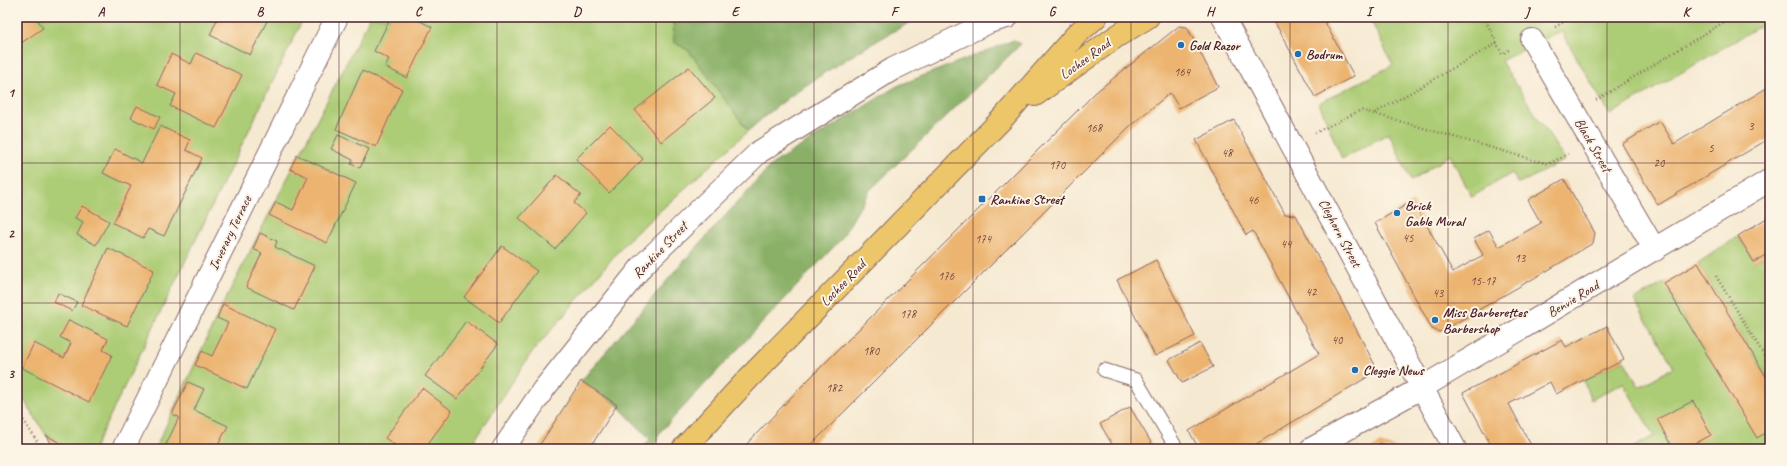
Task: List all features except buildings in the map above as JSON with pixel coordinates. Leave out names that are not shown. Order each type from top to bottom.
[{"type":"main road","name":"Lochee Road","points":[[683,449],[1003,118],[1076,35],[1096,17]]},
{"type":"main road","name":"Lochee Road","points":[[1003,118],[1117,36],[1148,17]]},
{"type":"street","name":"Inverary Terrace","points":[[123,449],[337,17]]},
{"type":"street","name":"Rankine Street","points":[[503,449],[543,390],[643,266],[759,152],[893,69],[989,22],[1007,17]]},
{"type":"street","name":"Cleghorn Street","points":[[1223,17],[1455,449]]},
{"type":"street","name":"Black Street","points":[[1532,40],[1655,250]]},
{"type":"street","name":"Benvie Road","points":[[1311,449],[1423,387],[1655,250],[1770,180]]},
{"type":"lane","points":[[1104,370],[1136,380],[1177,449]]},
{"type":"path","points":[[1555,27],[1572,17]]},
{"type":"path","points":[[1575,113],[1732,17]]},
{"type":"path","points":[[1376,113],[1497,43]]},
{"type":"path","points":[[1292,144],[1361,110],[1376,113],[1548,164],[1591,142]]},
{"type":"path","points":[[1716,276],[1770,365]]},
{"type":"path","points":[[17,410],[42,449]]},
{"type":"green space","points":[[17,17],[304,17],[94,449],[70,449],[46,435],[17,389]]},
{"type":"green space","points":[[370,17],[673,17],[674,42],[689,51],[748,131],[628,240],[530,355],[469,449],[155,449],[223,304]]},
{"type":"green space","points":[[673,17],[922,17],[901,27],[821,75],[776,107],[748,131],[689,51],[674,42]]},
{"type":"green space","points":[[1369,17],[1770,17],[1770,20],[1610,115],[1561,31],[1501,61],[1565,160],[1519,184],[1512,173],[1472,197],[1450,155],[1411,181],[1389,133],[1342,159],[1319,103],[1393,65]]},
{"type":"green space","points":[[1014,40],[1021,44],[870,190],[841,239],[660,432],[653,449],[642,449],[650,439],[617,405],[581,381],[677,269],[771,165],[897,86]]},
{"type":"green space","points":[[1738,236],[1754,262],[1770,252],[1770,383],[1698,263]]},
{"type":"green space","points":[[1664,283],[1757,437],[1770,430],[1770,449],[1753,449],[1749,443],[1738,449],[1630,449],[1654,436],[1623,383],[1591,400],[1583,380],[1624,360],[1639,387],[1674,367],[1634,300]]},
{"type":"place","name":"Gold Razor","points":[[1181,45]]},
{"type":"place","name":"Bodrum","points":[[1298,54]]},
{"type":"place","name":"Rankine Street","points":[[982,199]]},
{"type":"place","name":"Brick Gable Mural","points":[[1397,213]]},
{"type":"place","name":"Miss Barberettes Barbershop","points":[[1435,320]]},
{"type":"place","name":"Cleggie News","points":[[1355,370]]}]
